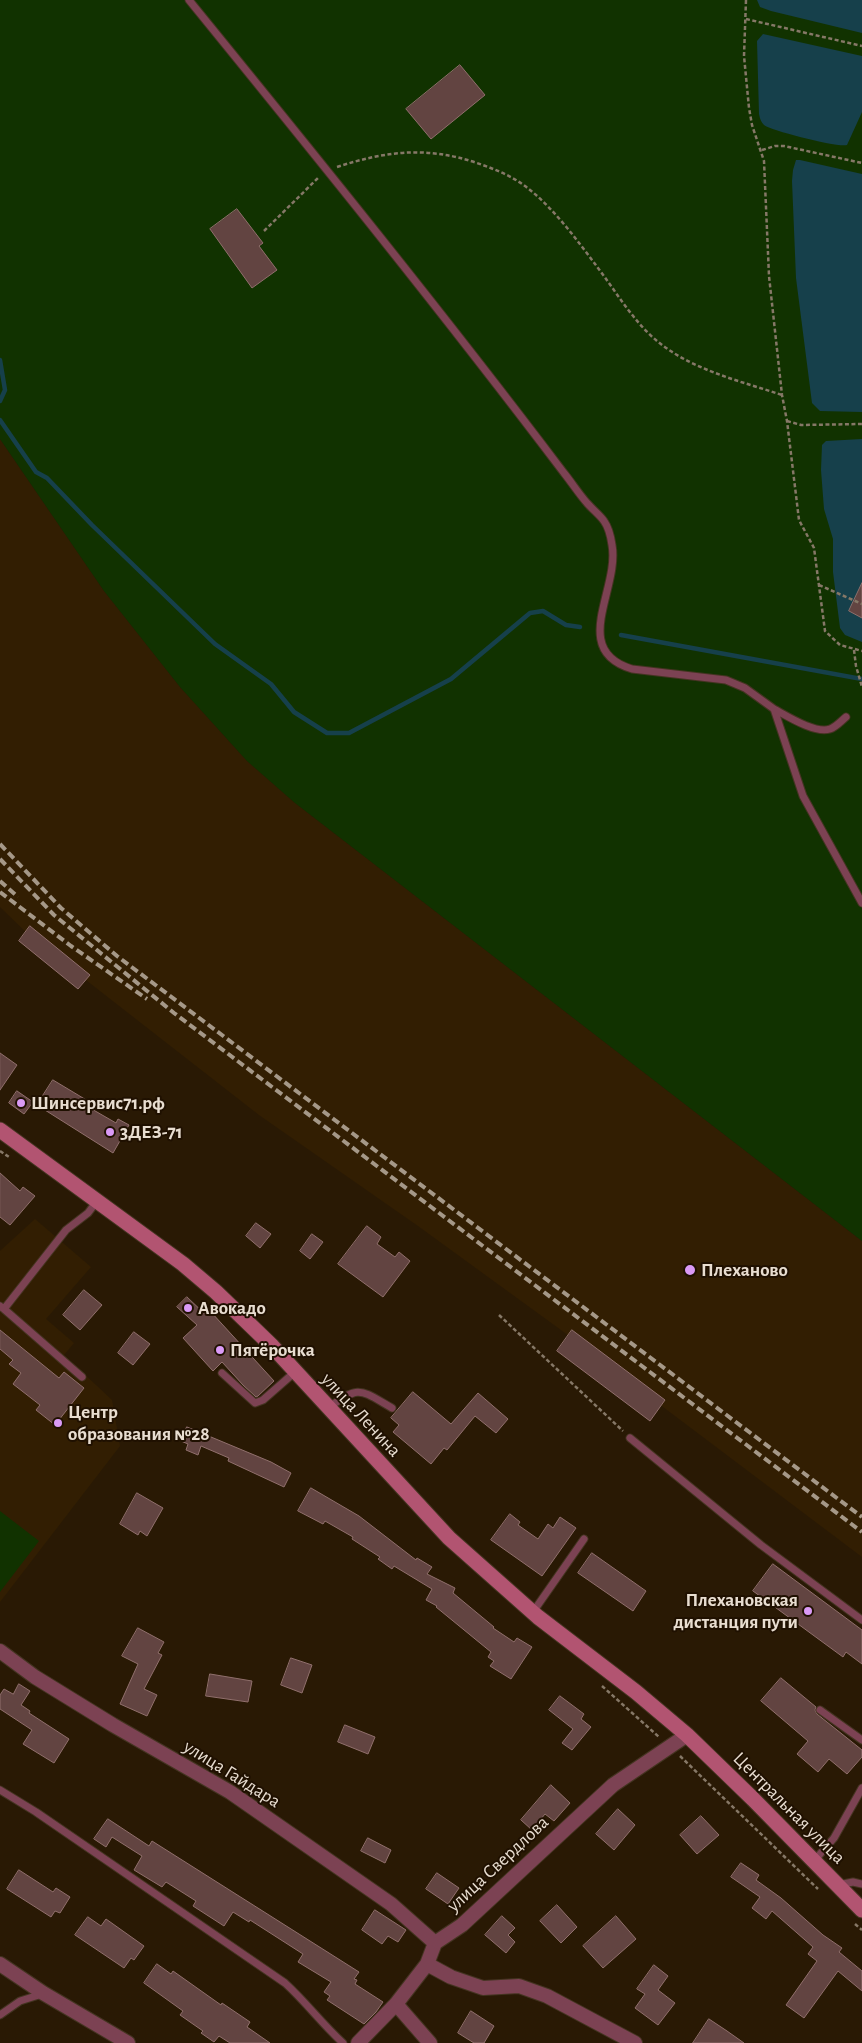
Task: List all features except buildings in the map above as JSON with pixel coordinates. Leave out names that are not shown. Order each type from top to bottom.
[{"type":"main road","name":"улица Ленина","points":[[0,1130],[183,1264],[216,1292],[272,1346],[449,1538],[533,1613],[636,1692],[687,1735]]},
{"type":"main road","name":"Центральная улица","points":[[687,1735],[838,1885],[856,1914]]},
{"type":"street","name":"улица Гайдара","points":[[0,1652],[34,1677],[112,1725],[230,1792],[391,1904],[435,1943]]},
{"type":"street","name":"улица Свердлова","points":[[435,1943],[462,1925],[613,1785],[687,1735]]},
{"type":"street","points":[[358,2043],[396,2004],[427,1964],[435,1943]]},
{"type":"street","points":[[0,1964],[43,1993],[128,2043]]},
{"type":"street","points":[[427,1964],[451,1977],[483,1988],[513,1985],[540,1993],[636,2043]]},
{"type":"street","points":[[396,2004],[430,2043]]},
{"type":"lane","points":[[189,0],[527,424],[586,502],[605,522],[613,547],[611,575],[599,637],[606,656],[618,664],[632,669],[726,680],[745,688],[774,709],[800,723],[820,730],[830,729],[846,717]]},
{"type":"lane","points":[[774,709],[803,796],[862,903]]},
{"type":"lane","points":[[82,1377],[2,1308],[66,1230],[88,1213],[97,1201]]},
{"type":"lane","points":[[222,1373],[255,1403],[263,1400],[295,1372]]},
{"type":"lane","points":[[328,1408],[348,1393],[357,1391],[363,1391],[392,1408]]},
{"type":"lane","points":[[630,1438],[761,1545],[862,1620]]},
{"type":"lane","points":[[533,1613],[584,1539]]},
{"type":"lane","points":[[820,1710],[862,1740]]},
{"type":"lane","points":[[814,1861],[834,1838],[862,1788]]},
{"type":"lane","points":[[0,1790],[36,1812],[285,1983],[326,2028],[343,2043]]},
{"type":"lane","points":[[838,1885],[853,1882],[862,1884]]},
{"type":"lane","points":[[0,2015],[20,2001],[43,1993]]},
{"type":"path","points":[[746,0],[744,56],[749,108],[752,125],[762,150],[764,161],[769,276],[798,520],[814,548],[825,631],[840,645],[862,651]]},
{"type":"path","points":[[746,19],[862,46]]},
{"type":"path","points":[[762,150],[784,146],[862,163]]},
{"type":"path","points":[[264,232],[326,170],[378,156],[412,151],[445,154],[501,172],[526,186],[554,214],[597,267],[632,316],[656,340],[681,357],[707,369],[782,395]]},
{"type":"path","points":[[787,420],[801,425],[862,424]]},
{"type":"path","points":[[819,585],[862,604]]},
{"type":"path","points":[[854,650],[862,687]]},
{"type":"path","points":[[0,1151],[11,1158]]},
{"type":"path","points":[[499,1315],[630,1438]]},
{"type":"path","points":[[597,1683],[670,1746],[824,1895]]},
{"type":"path","points":[[856,1914],[862,1930]]},
{"type":"shaded area","points":[[0,439],[104,591],[180,687],[247,761],[295,803],[862,1241],[862,1557],[561,1330],[418,1226],[259,1115],[32,938],[0,907]]},
{"type":"shaded area","name":"Центр образования №28","points":[[35,1219],[91,1267],[46,1319],[74,1343],[64,1355],[112,1400],[120,1446],[0,1602],[0,1251]]},
{"type":"green space","points":[[0,0],[862,0],[862,1241],[295,803],[247,761],[180,687],[104,591],[0,439]]},
{"type":"green space","points":[[0,1511],[39,1541],[0,1592]]},
{"type":"water","points":[[757,0],[862,0],[862,33],[771,11],[760,7]]},
{"type":"water","points":[[763,34],[862,56],[862,112],[847,145],[832,144],[806,138],[779,131],[763,124],[759,114],[757,41]]},
{"type":"water","points":[[796,160],[862,174],[862,412],[820,411],[812,403],[796,278],[792,181]]},
{"type":"water","points":[[862,439],[862,642],[845,635],[840,628],[833,572],[833,539],[824,509],[821,470],[822,445],[826,441]]},
{"type":"waterway","points":[[0,360],[5,390],[0,401]]},
{"type":"waterway","points":[[0,420],[36,472],[47,478],[92,525],[215,644],[271,684],[294,712],[327,733],[349,733],[451,679],[530,613],[543,611],[566,625],[580,627]]},
{"type":"waterway","points":[[621,635],[862,679]]},
{"type":"railway","points":[[0,844],[61,908],[117,956],[862,1517]]},
{"type":"railway","points":[[0,859],[54,915],[174,1013],[862,1532]]},
{"type":"railway","points":[[0,881],[18,897]]},
{"type":"railway","points":[[0,892],[71,946],[147,999]]},
{"type":"place","name":"Шинсервис71.рф","points":[[21,1103]]},
{"type":"place","name":"3ДЕЗ-71","points":[[110,1132]]},
{"type":"place","name":"Плеханово","points":[[690,1270]]},
{"type":"place","name":"Авокадо","points":[[188,1308]]},
{"type":"place","name":"Пятёрочка","points":[[220,1350]]},
{"type":"place","name":"Центр образования №28","points":[[58,1423]]},
{"type":"place","name":"Плехановская дистанция пути","points":[[808,1611]]}]
